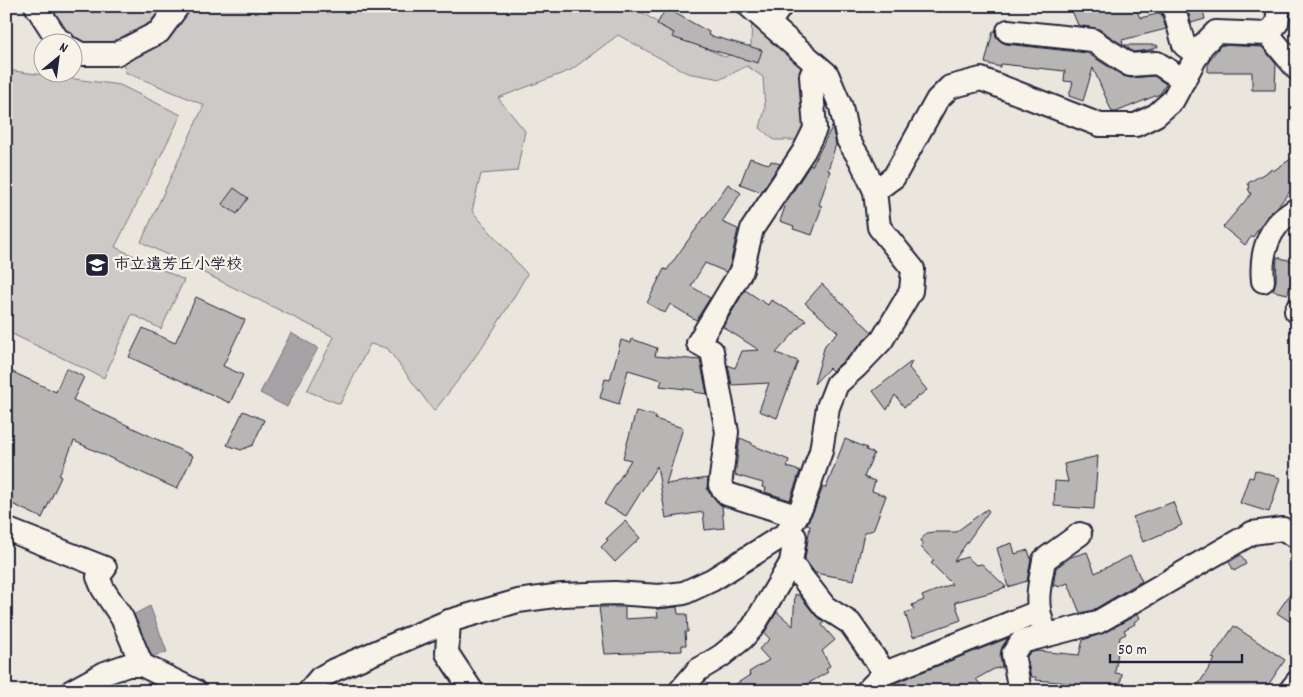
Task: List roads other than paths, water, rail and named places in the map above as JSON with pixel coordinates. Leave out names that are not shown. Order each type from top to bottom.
[{"type":"street","points":[[36,6],[53,32]]},
{"type":"street","points":[[82,54],[116,54],[159,32],[178,6]]},
{"type":"street","points":[[310,691],[320,678],[334,670],[449,621],[518,601],[562,595],[615,593],[659,596],[684,593],[712,580],[791,525],[802,506],[821,451],[828,407],[837,384],[882,340],[910,291],[913,269],[879,227],[875,191],[861,161],[848,140],[841,107],[827,74],[816,65],[775,15],[750,6]]},
{"type":"street","points":[[1173,6],[1184,45],[1198,55]]},
{"type":"street","points":[[1268,34],[1278,23],[1279,6]]},
{"type":"street","points":[[1008,30],[1092,40],[1130,65],[1157,63],[1184,80]]},
{"type":"street","points":[[875,191],[894,177],[937,100],[950,87],[981,79],[1100,125],[1136,125],[1156,115],[1173,100],[1202,46],[1216,32],[1268,34],[1297,70]]},
{"type":"street","points":[[680,691],[698,670],[742,640],[753,627],[791,564],[795,537],[791,525],[727,494],[720,485],[727,432],[712,351],[698,343],[742,270],[752,229],[804,151],[815,129],[811,76],[816,65]]},
{"type":"street","points":[[1263,281],[1262,266],[1268,241],[1278,223],[1297,209]]},
{"type":"street","points":[[6,529],[105,568],[98,577],[122,618],[142,665]]},
{"type":"street","points":[[1020,691],[1013,654],[1021,642],[1098,622],[1252,533],[1284,529],[1297,537]]},
{"type":"street","points":[[1046,635],[1038,612],[1037,598],[1044,560],[1080,534]]},
{"type":"street","points":[[791,564],[825,606],[850,623],[885,673]]},
{"type":"street","points":[[867,691],[885,673],[1038,612]]},
{"type":"street","points":[[449,621],[447,653],[472,691]]},
{"type":"street","points":[[72,691],[105,673],[128,665],[142,665],[195,691]]},
{"type":"street","points":[[1290,691],[1297,682]]},
{"type":"place","name":"市立遺芳丘小学校","points":[[97,265]]}]
